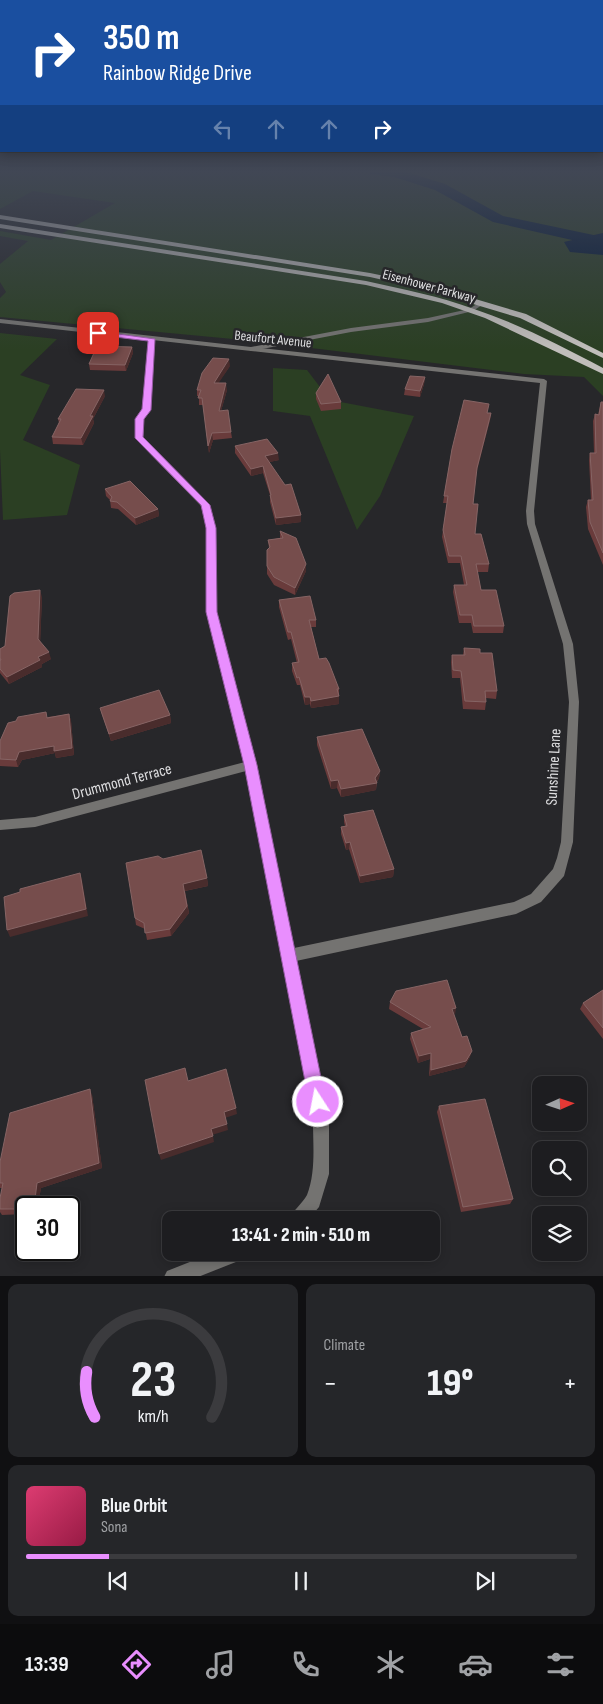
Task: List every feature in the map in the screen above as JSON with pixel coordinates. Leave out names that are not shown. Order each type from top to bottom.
[{"type":"main road","name":"Eisenhower Parkway","points":[[29,231],[366,283],[414,293],[471,310],[534,336],[603,371]]},
{"type":"main road","name":"Eisenhower Parkway","points":[[86,231],[370,275],[425,287],[523,316],[603,356]]},
{"type":"street","points":[[251,349],[351,330],[428,320],[471,310],[482,303]]},
{"type":"street","name":"Beaufort Avenue","points":[[0,321],[544,381]]},
{"type":"street","points":[[152,339],[146,410],[140,419],[139,438],[205,505],[211,528],[212,612],[251,765],[321,1121],[321,1174],[313,1201],[305,1211]]},
{"type":"street","name":"Sunshine Lane","points":[[289,956],[516,908],[536,898],[559,872],[567,842],[574,702],[568,644],[531,524],[530,510],[544,381]]},
{"type":"street","name":"Drummond Terrace","points":[[0,825],[35,822],[251,765]]},
{"type":"street","points":[[173,1276],[215,1261]]},
{"type":"green space","points":[[0,231],[51,240],[67,231],[603,231],[603,233],[565,242],[603,252],[603,396],[584,377],[524,374],[254,341],[0,317],[0,298],[6,292],[0,282],[0,264],[28,241],[0,236]]},
{"type":"green space","points":[[0,333],[57,339],[20,375],[50,385],[23,440],[80,465],[67,515],[3,520],[0,450]]},
{"type":"green space","points":[[273,368],[307,370],[330,400],[414,416],[380,496],[357,530],[310,416],[273,411]]},
{"type":"water","points":[[603,233],[603,255],[570,252],[564,242]]},
{"type":"building","points":[[97,346],[132,347],[125,365],[89,364]]},
{"type":"building","points":[[213,358],[229,359],[214,383],[226,383],[219,411],[228,410],[231,432],[212,433],[208,446],[202,398],[198,398],[201,390],[197,390],[202,373]]},
{"type":"building","points":[[328,374],[341,402],[321,404],[316,393]]},
{"type":"building","points":[[410,376],[425,377],[420,391],[405,389]]},
{"type":"building","points":[[76,389],[104,390],[81,438],[52,437],[61,419],[58,419]]},
{"type":"building","points":[[464,400],[489,404],[487,413],[491,413],[477,468],[473,504],[478,504],[475,534],[481,534],[489,564],[476,564],[481,590],[496,590],[504,626],[474,626],[472,615],[460,615],[454,585],[467,585],[461,556],[449,556],[443,530],[448,496],[444,496],[452,449]]},
{"type":"building","points":[[601,402],[603,402],[603,553],[590,522],[588,500],[593,500],[590,453],[596,453],[595,414],[599,415]]},
{"type":"building","points":[[267,439],[278,453],[265,456],[285,485],[291,484],[301,515],[276,518],[263,466],[251,469],[235,446]]},
{"type":"building","points":[[130,481],[158,509],[135,518],[117,502],[110,501],[112,497],[105,489]]},
{"type":"building","points":[[280,531],[296,538],[306,564],[295,588],[274,577],[267,566],[267,550],[270,547],[268,540],[283,538]]},
{"type":"building","points":[[40,590],[38,639],[49,652],[38,657],[40,660],[7,677],[0,669],[0,649],[5,646],[10,596],[14,593]]},
{"type":"building","points":[[310,596],[316,620],[309,620],[319,659],[326,658],[339,689],[337,689],[339,696],[311,701],[310,697],[305,697],[299,677],[297,678],[292,663],[299,662],[291,632],[288,632],[279,600]]},
{"type":"building","points":[[464,648],[480,649],[480,653],[492,653],[497,691],[485,691],[486,702],[465,701],[461,671],[453,670],[452,655],[465,655]]},
{"type":"building","points":[[159,690],[170,715],[109,734],[100,708]]},
{"type":"building","points":[[46,712],[47,718],[69,714],[72,748],[54,751],[54,746],[19,752],[16,760],[0,759],[0,741],[8,723],[16,721],[18,717]]},
{"type":"building","points":[[362,729],[380,771],[375,778],[377,783],[341,789],[338,780],[331,781],[317,737]]},
{"type":"building","points":[[373,810],[394,869],[360,876],[350,842],[346,843],[341,827],[347,826],[344,815]]},
{"type":"building","points":[[201,850],[207,878],[183,884],[187,906],[170,929],[145,933],[144,923],[135,918],[126,863],[158,856],[163,859]]},
{"type":"building","points":[[80,873],[86,909],[7,930],[4,897],[20,892],[20,889]]},
{"type":"building","points":[[447,980],[456,1008],[452,1009],[462,1037],[467,1036],[472,1051],[466,1061],[431,1070],[431,1053],[419,1056],[411,1033],[431,1027],[390,1002],[396,991]]},
{"type":"building","points":[[603,990],[603,1028],[583,1003]]},
{"type":"building","points":[[185,1068],[188,1081],[226,1069],[236,1108],[224,1112],[227,1124],[211,1129],[213,1136],[159,1154],[145,1080]]},
{"type":"building","points":[[90,1089],[99,1163],[37,1183],[35,1196],[15,1196],[15,1209],[0,1209],[3,1183],[0,1183],[0,1162],[10,1113]]},
{"type":"building","points":[[485,1099],[513,1199],[463,1207],[439,1106]]},
{"type":"waterway","points":[[551,231],[603,242]]},
{"type":"route","points":[[98,333],[152,339],[146,410],[140,419],[139,438],[205,505],[211,528],[210,594],[212,612],[251,765],[318,1102]]}]
